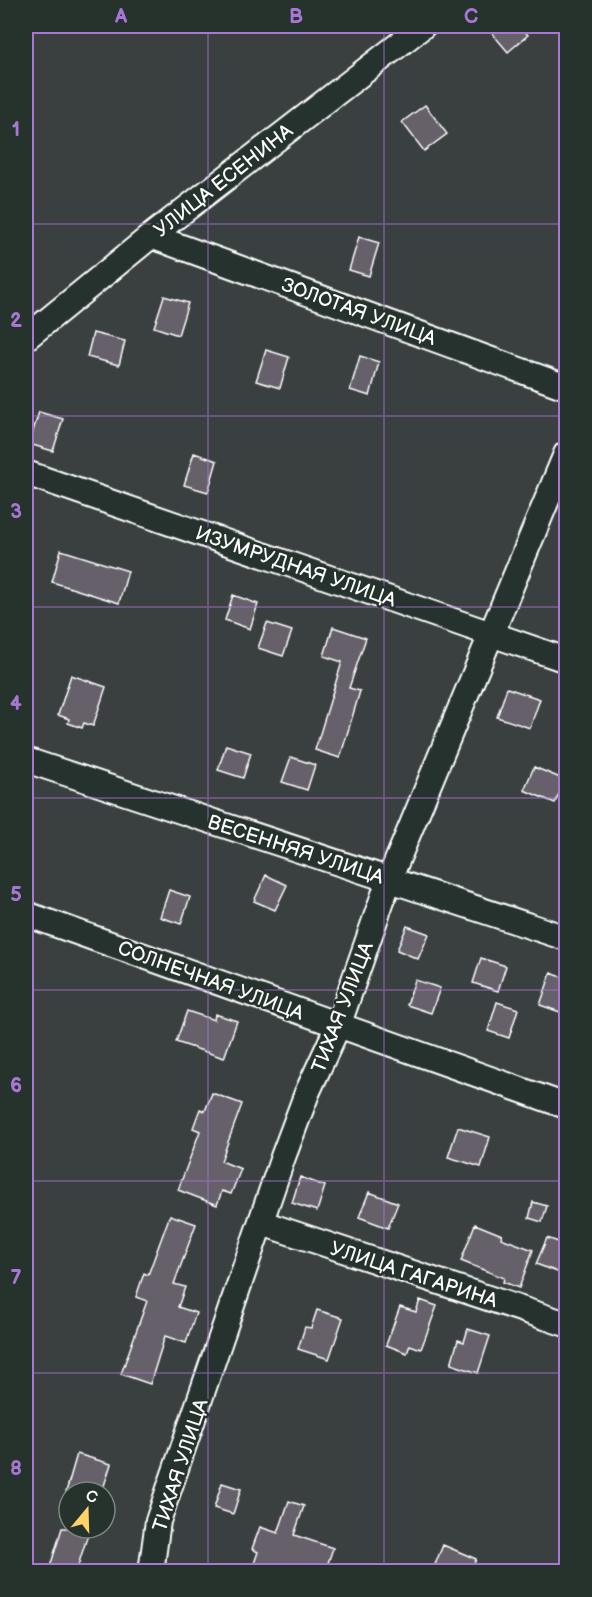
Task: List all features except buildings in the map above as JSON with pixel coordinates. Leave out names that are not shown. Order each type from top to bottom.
[{"type":"street","name":"УЛИЦА ЕСЕНИНА","points":[[26,338],[151,236],[423,26]]},
{"type":"street","name":"ЗОЛОТАЯ УЛИЦА","points":[[151,236],[567,387]]},
{"type":"street","name":"ТИХАЯ УЛИЦА","points":[[152,1571],[158,1521],[303,1103],[338,1026],[389,880],[567,454]]},
{"type":"street","name":"ИЗУМРУДНАЯ УЛИЦА","points":[[26,473],[567,660]]},
{"type":"street","name":"ВЕСЕННЯЯ УЛИЦА","points":[[26,760],[567,938]]},
{"type":"street","name":"СОЛНЕЧНАЯ УЛИЦА","points":[[26,914],[567,1106]]},
{"type":"street","name":"УЛИЦА ГАГАРИНА","points":[[262,1223],[567,1324]]}]
